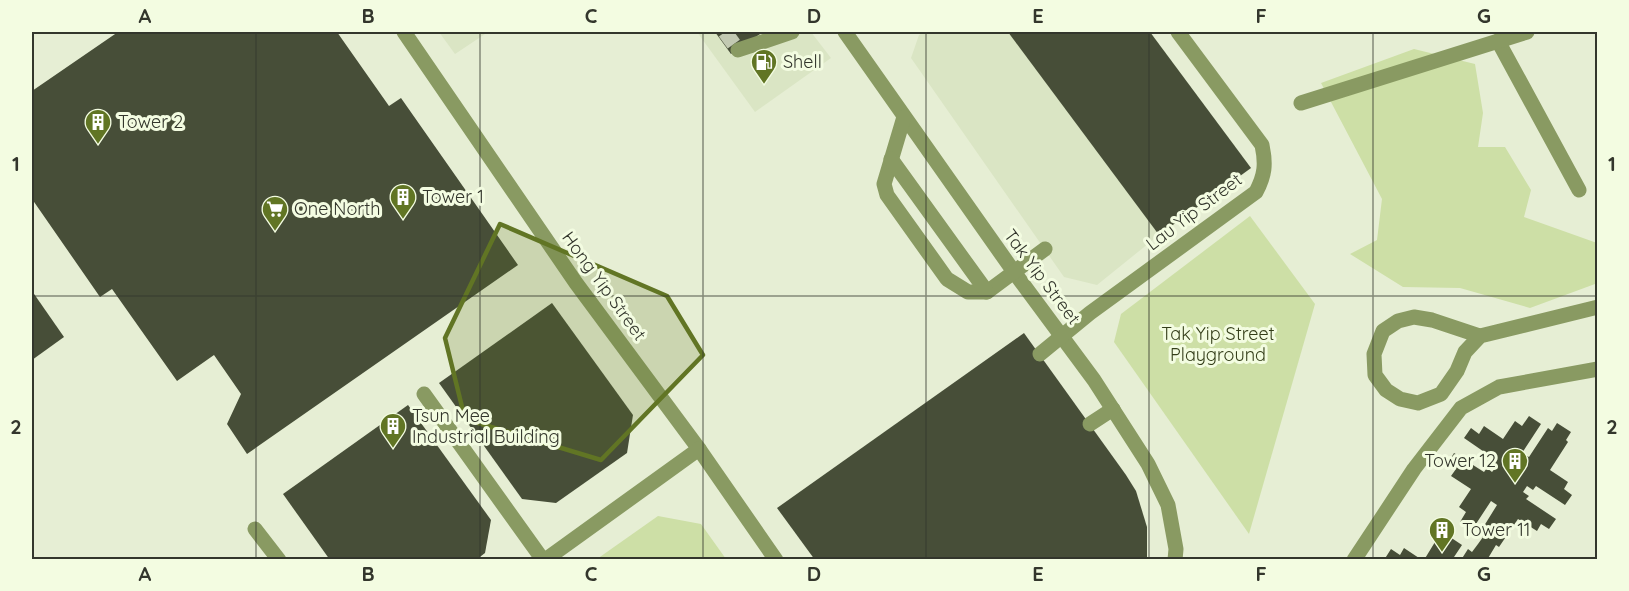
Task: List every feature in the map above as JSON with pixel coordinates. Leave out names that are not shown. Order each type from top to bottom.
[{"type":"street","name":"Hong Yip Street","points":[[404,32],[576,283],[699,449],[776,560]]},
{"type":"street","name":"Tak Yip Street","points":[[845,32],[1014,272],[1062,335],[1148,464],[1168,506],[1176,549],[1175,560]]},
{"type":"street","name":"Lau Yip Street","points":[[1040,354],[1062,335],[1256,192],[1264,175],[1266,160],[1262,145],[1178,32]]},
{"type":"street","points":[[1301,102],[1527,32]]},
{"type":"street","points":[[738,50],[784,33]]},
{"type":"street","points":[[1498,40],[1579,190]]},
{"type":"street","points":[[904,117],[884,184],[887,195],[898,212],[947,279],[958,288],[968,292],[987,292],[1045,249]]},
{"type":"street","points":[[891,159],[987,292]]},
{"type":"street","points":[[1480,336],[1465,352],[1457,371],[1441,394],[1418,403],[1393,395],[1386,390],[1376,375],[1374,354],[1383,331],[1398,321],[1414,317],[1432,320],[1480,336],[1598,307]]},
{"type":"street","points":[[1354,560],[1414,469],[1461,408],[1499,387],[1598,369]]},
{"type":"street","points":[[424,394],[544,560],[699,449]]},
{"type":"street","points":[[1090,424],[1113,409]]},
{"type":"street","points":[[255,529],[279,560]]},
{"type":"highlighted area","points":[[500,224],[667,296],[703,355],[601,460],[465,419],[445,338]]},
{"type":"shaded area","points":[[439,32],[488,32],[455,54]]},
{"type":"shaded area","name":"Shell","points":[[697,32],[811,32],[831,58],[755,112]]},
{"type":"shaded area","points":[[924,32],[1150,32],[1251,168],[1159,235],[1097,285],[1064,277],[911,58],[919,35]]},
{"type":"green space","points":[[1414,49],[1475,64],[1483,113],[1478,147],[1505,147],[1531,190],[1524,217],[1597,243],[1597,285],[1530,308],[1460,288],[1403,287],[1350,254],[1377,240],[1382,199],[1321,83]]},
{"type":"green space","name":"Tak Yip Street Playground","points":[[1250,216],[1315,304],[1249,534],[1114,342],[1121,314]]},
{"type":"green space","points":[[658,516],[701,524],[726,559],[597,559]]},
{"type":"building","name":"One North","points":[[118,32],[159,34],[162,32],[337,32],[389,106],[401,98],[518,265],[247,454],[227,424],[241,394],[214,355],[177,381],[112,289],[100,297],[32,199],[32,91]]},
{"type":"building","points":[[715,32],[763,32],[731,54]]},
{"type":"building","points":[[1008,32],[1150,32],[1251,168],[1159,235]]},
{"type":"building","points":[[32,291],[64,337],[32,360]]},
{"type":"building","points":[[552,303],[633,415],[627,453],[556,503],[522,499],[439,383]]},
{"type":"building","points":[[1024,333],[1136,491],[1147,527],[1147,560],[815,560],[777,508]]},
{"type":"building","name":"Tsun Mee Industrial Building","points":[[408,405],[491,520],[485,553],[476,560],[330,560],[283,494]]},
{"type":"building","name":"Tower 12","points":[[1529,416],[1541,424],[1522,453],[1529,457],[1548,428],[1552,431],[1557,423],[1571,432],[1566,440],[1568,442],[1550,470],[1568,482],[1564,489],[1572,495],[1565,505],[1536,486],[1533,490],[1527,486],[1523,492],[1529,496],[1526,499],[1556,519],[1549,529],[1541,524],[1537,531],[1518,519],[1499,547],[1496,545],[1487,560],[1461,560],[1468,549],[1472,552],[1483,537],[1479,534],[1497,505],[1491,501],[1472,530],[1460,522],[1466,512],[1459,507],[1471,489],[1451,476],[1456,469],[1448,463],[1454,453],[1484,472],[1487,468],[1492,472],[1497,466],[1491,462],[1493,458],[1464,438],[1471,428],[1479,434],[1484,426],[1503,439],[1515,421],[1522,426]]},
{"type":"building","name":"Tower 11","points":[[1450,537],[1462,545],[1452,560],[1424,560],[1435,542],[1443,547]]},
{"type":"building","name":"Tower 11","points":[[1404,548],[1422,560],[1384,560],[1391,549],[1400,555]]},
{"type":"tunnel","points":[[725,32],[738,50]]},
{"type":"place","name":"Shell","points":[[764,85]]},
{"type":"place","name":"Tower 2","points":[[98,145]]},
{"type":"place","name":"Tower 1","points":[[403,220]]},
{"type":"place","name":"One North","points":[[275,232]]},
{"type":"place","name":"Tsun Mee Industrial Building","points":[[393,449]]},
{"type":"place","name":"Tower 12","points":[[1515,484]]},
{"type":"place","name":"Tower 11","points":[[1442,553]]}]
